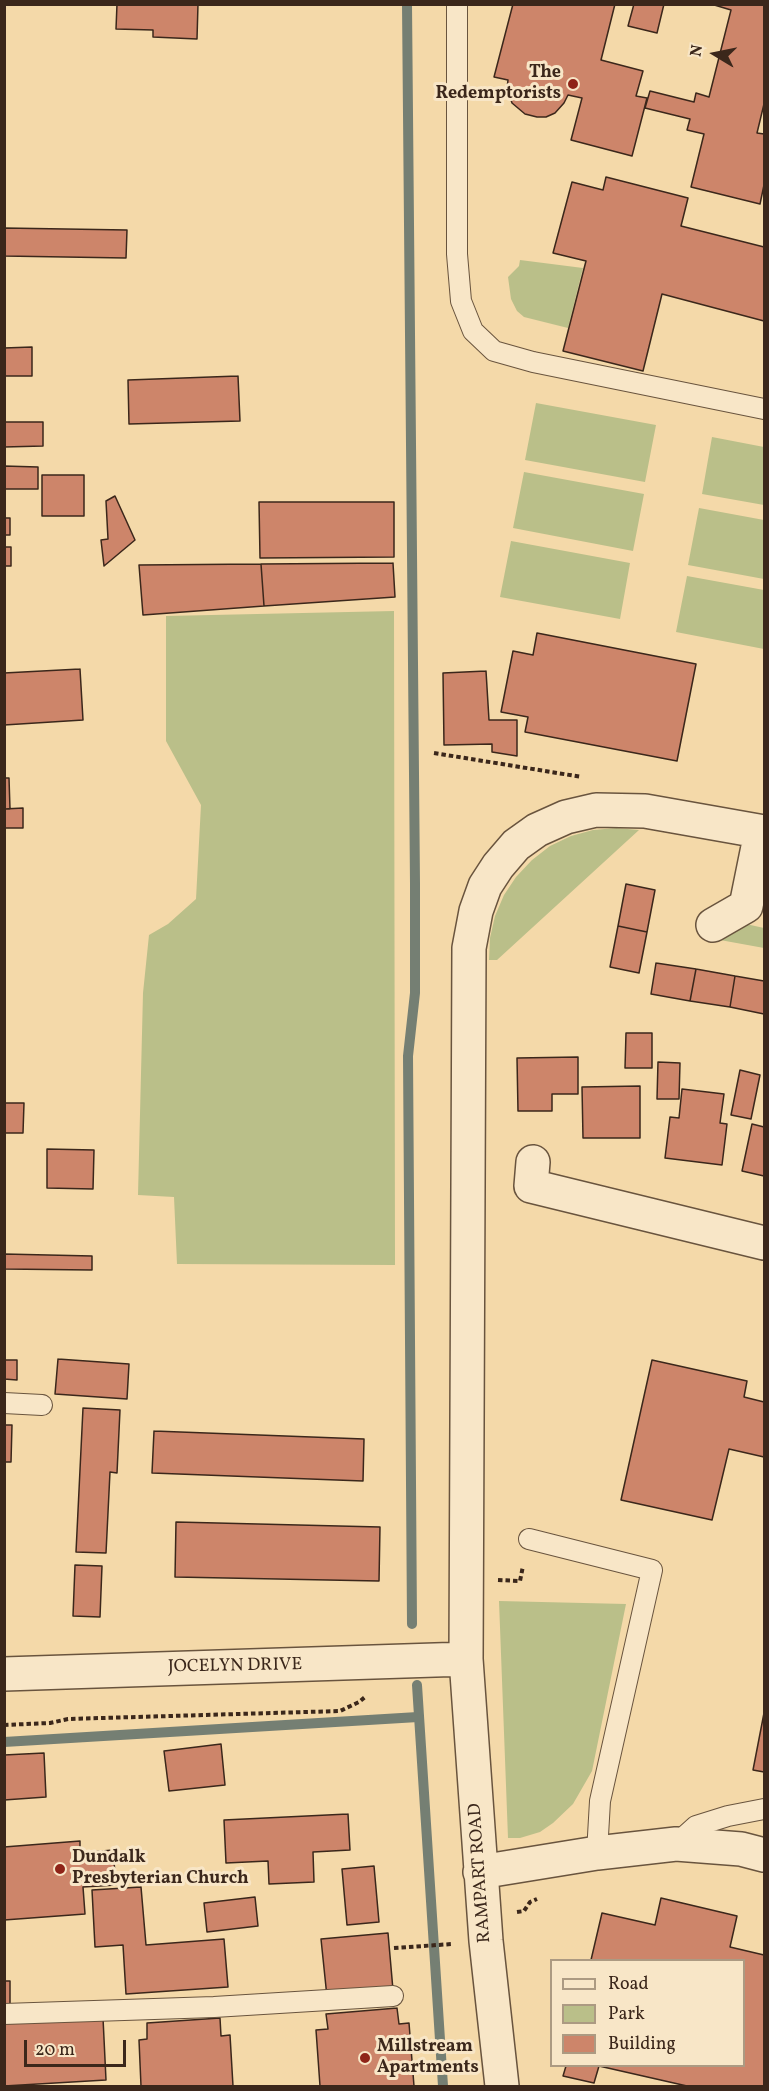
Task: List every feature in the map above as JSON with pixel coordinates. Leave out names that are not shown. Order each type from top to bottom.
[{"type":"street","name":"RAMPART ROAD","points":[[502,2086],[480,1872],[466,1659],[469,948],[476,911],[485,886],[516,844],[537,830],[566,817],[596,810],[645,811],[763,832]]},
{"type":"street","points":[[713,925],[755,911],[763,832]]},
{"type":"street","points":[[533,1162],[531,1186],[765,1243]]},
{"type":"street","name":"JOCELYN DRIVE","points":[[4,1674],[466,1659]]},
{"type":"street","points":[[480,1872],[597,1853],[676,1845],[741,1850],[765,1855]]},
{"type":"lane","points":[[458,4],[457,254],[461,301],[473,331],[494,351],[533,362],[765,409]]},
{"type":"lane","points":[[4,1403],[42,1405]]},
{"type":"lane","points":[[530,1539],[652,1570],[600,1801],[597,1853]]},
{"type":"lane","points":[[676,1845],[696,1826],[728,1816],[765,1809]]},
{"type":"lane","points":[[4,2014],[214,2007],[393,1996]]},
{"type":"path","points":[[491,1580],[520,1581],[530,1539]]},
{"type":"path","points":[[4,1725],[50,1723],[68,1719],[340,1711]]},
{"type":"path","points":[[394,1948],[450,1944]]},
{"type":"green space","points":[[520,260],[583,268],[568,328],[524,317],[517,311],[511,299],[508,277],[519,266]]},
{"type":"green space","points":[[536,403],[656,425],[645,482],[525,460]]},
{"type":"green space","points":[[712,437],[764,447],[764,505],[702,494]]},
{"type":"green space","points":[[524,472],[644,494],[633,551],[513,528]]},
{"type":"green space","points":[[699,508],[764,520],[764,579],[688,565]]},
{"type":"green space","points":[[511,541],[630,563],[620,619],[500,597]]},
{"type":"green space","points":[[687,576],[764,590],[764,649],[676,632]]},
{"type":"green space","points":[[394,611],[395,1265],[177,1264],[174,1197],[138,1195],[143,993],[149,935],[168,924],[196,899],[201,805],[166,741],[166,616]]},
{"type":"green space","points":[[616,828],[639,830],[497,960],[489,960],[490,938],[495,916],[504,895],[516,877],[532,860],[550,846],[571,836],[593,830]]},
{"type":"green space","points":[[746,924],[764,928],[764,948],[720,940],[723,925]]},
{"type":"green space","points":[[499,1601],[626,1604],[592,1771],[573,1804],[553,1823],[540,1832],[520,1838],[508,1838]]},
{"type":"building","points":[[117,4],[198,4],[197,39],[153,37],[153,30],[116,29]]},
{"type":"building","name":"The Redemptorists","points":[[513,4],[615,4],[601,60],[643,71],[636,96],[647,98],[632,156],[571,140],[582,98],[568,95],[555,113],[546,117],[525,114],[512,103],[507,88],[508,80],[494,77]]},
{"type":"building","points":[[634,4],[664,4],[657,33],[628,26]]},
{"type":"building","points":[[711,4],[764,4],[764,104],[757,133],[764,134],[764,185],[760,204],[691,187],[704,134],[687,130],[690,119],[645,108],[650,91],[694,102],[696,93],[709,97],[731,10]]},
{"type":"building","points":[[606,177],[688,198],[681,226],[764,247],[764,321],[662,294],[643,371],[563,351],[586,261],[553,253],[572,182],[603,190]]},
{"type":"building","points":[[4,228],[127,230],[126,258],[4,256]]},
{"type":"building","points":[[32,347],[32,376],[4,376],[4,348]]},
{"type":"building","points":[[238,376],[240,421],[129,424],[128,380]]},
{"type":"building","points":[[4,422],[43,422],[43,446],[4,447]]},
{"type":"building","points":[[4,466],[38,467],[38,489],[4,489]]},
{"type":"building","points":[[42,475],[84,475],[84,516],[42,516]]},
{"type":"building","points":[[115,496],[135,540],[104,566],[101,540],[108,539],[106,501]]},
{"type":"building","points":[[259,502],[394,502],[394,557],[260,558]]},
{"type":"building","points":[[4,518],[10,518],[10,535],[4,535]]},
{"type":"building","points":[[4,547],[11,547],[11,566],[4,566]]},
{"type":"building","points":[[393,563],[395,597],[264,606],[261,564]]},
{"type":"building","points":[[261,564],[264,606],[143,615],[139,565]]},
{"type":"building","points":[[537,633],[696,664],[677,761],[525,732],[528,717],[501,712],[513,651],[533,655]]},
{"type":"building","points":[[80,669],[83,720],[4,725],[4,673]]},
{"type":"building","points":[[486,671],[489,720],[517,720],[517,756],[492,752],[492,744],[444,745],[443,673]]},
{"type":"building","points":[[4,778],[9,778],[10,809],[4,809]]},
{"type":"building","points":[[23,808],[23,828],[4,828],[4,809]]},
{"type":"building","points":[[626,884],[655,890],[647,932],[618,926]]},
{"type":"building","points":[[618,926],[647,932],[639,973],[610,967]]},
{"type":"building","points":[[656,963],[696,969],[690,1001],[651,994]]},
{"type":"building","points":[[696,969],[735,976],[730,1007],[690,1001]]},
{"type":"building","points":[[735,976],[764,981],[764,1014],[730,1007]]},
{"type":"building","points":[[626,1033],[652,1033],[652,1068],[625,1068]]},
{"type":"building","points":[[578,1057],[578,1094],[552,1094],[552,1111],[518,1111],[517,1058]]},
{"type":"building","points":[[658,1062],[680,1063],[679,1099],[657,1099]]},
{"type":"building","points":[[740,1070],[760,1075],[751,1119],[731,1115]]},
{"type":"building","points":[[640,1086],[640,1138],[583,1138],[582,1087]]},
{"type":"building","points":[[682,1089],[724,1094],[720,1123],[727,1124],[722,1165],[665,1158],[670,1117],[679,1118]]},
{"type":"building","points":[[4,1103],[24,1103],[23,1133],[4,1133]]},
{"type":"building","points":[[752,1124],[764,1127],[764,1176],[742,1171]]},
{"type":"building","points":[[47,1149],[94,1150],[93,1189],[47,1188]]},
{"type":"building","points":[[4,1254],[92,1256],[92,1270],[4,1269]]},
{"type":"building","points":[[58,1359],[129,1364],[127,1399],[55,1394]]},
{"type":"building","points":[[4,1360],[17,1360],[17,1380],[4,1379]]},
{"type":"building","points":[[652,1360],[747,1381],[744,1397],[764,1402],[764,1457],[729,1449],[712,1520],[621,1500]]},
{"type":"building","points":[[83,1408],[120,1410],[117,1473],[110,1472],[106,1553],[76,1552]]},
{"type":"building","points":[[4,1425],[12,1425],[11,1462],[4,1462]]},
{"type":"building","points":[[154,1431],[364,1439],[363,1481],[152,1473]]},
{"type":"building","points":[[176,1522],[380,1527],[379,1581],[175,1577]]},
{"type":"building","points":[[75,1565],[102,1566],[100,1617],[73,1616]]},
{"type":"building","points":[[764,1713],[764,1772],[753,1770]]},
{"type":"building","points":[[221,1744],[225,1785],[169,1791],[164,1751]]},
{"type":"building","points":[[44,1753],[46,1797],[4,1800],[4,1755]]},
{"type":"building","points":[[348,1814],[350,1850],[313,1852],[314,1882],[269,1884],[268,1861],[226,1863],[224,1820]]},
{"type":"building","name":"Dundalk Presbyterian Church","points":[[80,1841],[80,1853],[113,1850],[116,1885],[83,1887],[85,1914],[4,1920],[4,1847]]},
{"type":"building","points":[[374,1866],[379,1922],[347,1925],[342,1869]]},
{"type":"building","points":[[141,1887],[146,1945],[224,1939],[228,1987],[126,1994],[123,1945],[95,1947],[92,1890]]},
{"type":"building","points":[[255,1897],[258,1926],[207,1932],[204,1903]]},
{"type":"building","points":[[661,1898],[737,1916],[730,1947],[764,1955],[764,2086],[687,2086],[603,2067],[745,2067],[745,1959],[591,1959],[602,1913],[655,1925]]},
{"type":"building","points":[[388,1933],[393,1990],[327,1997],[321,1939]]},
{"type":"building","points":[[4,1981],[10,1981],[10,2004],[4,2004]]},
{"type":"building","name":"Millstream Apartments","points":[[397,2008],[399,2024],[409,2023],[414,2086],[320,2086],[316,2030],[328,2029],[326,2014]]},
{"type":"building","points":[[103,2018],[106,2080],[4,2086],[4,2022]]},
{"type":"building","points":[[220,2018],[221,2036],[230,2035],[233,2086],[141,2086],[139,2040],[147,2039],[147,2023]]},
{"type":"building","points":[[566,2067],[599,2067],[594,2083],[563,2076]]},
{"type":"waterway","points":[[407,4],[415,883],[415,993],[408,1056],[412,1624]]},
{"type":"waterway","points":[[417,1685],[443,2086]]},
{"type":"waterway","points":[[4,1742],[418,1717]]},
{"type":"place","name":"The Redemptorists","points":[[573,84]]},
{"type":"place","name":"Dundalk Presbyterian Church","points":[[60,1869]]},
{"type":"place","name":"Millstream Apartments","points":[[365,2058]]}]
